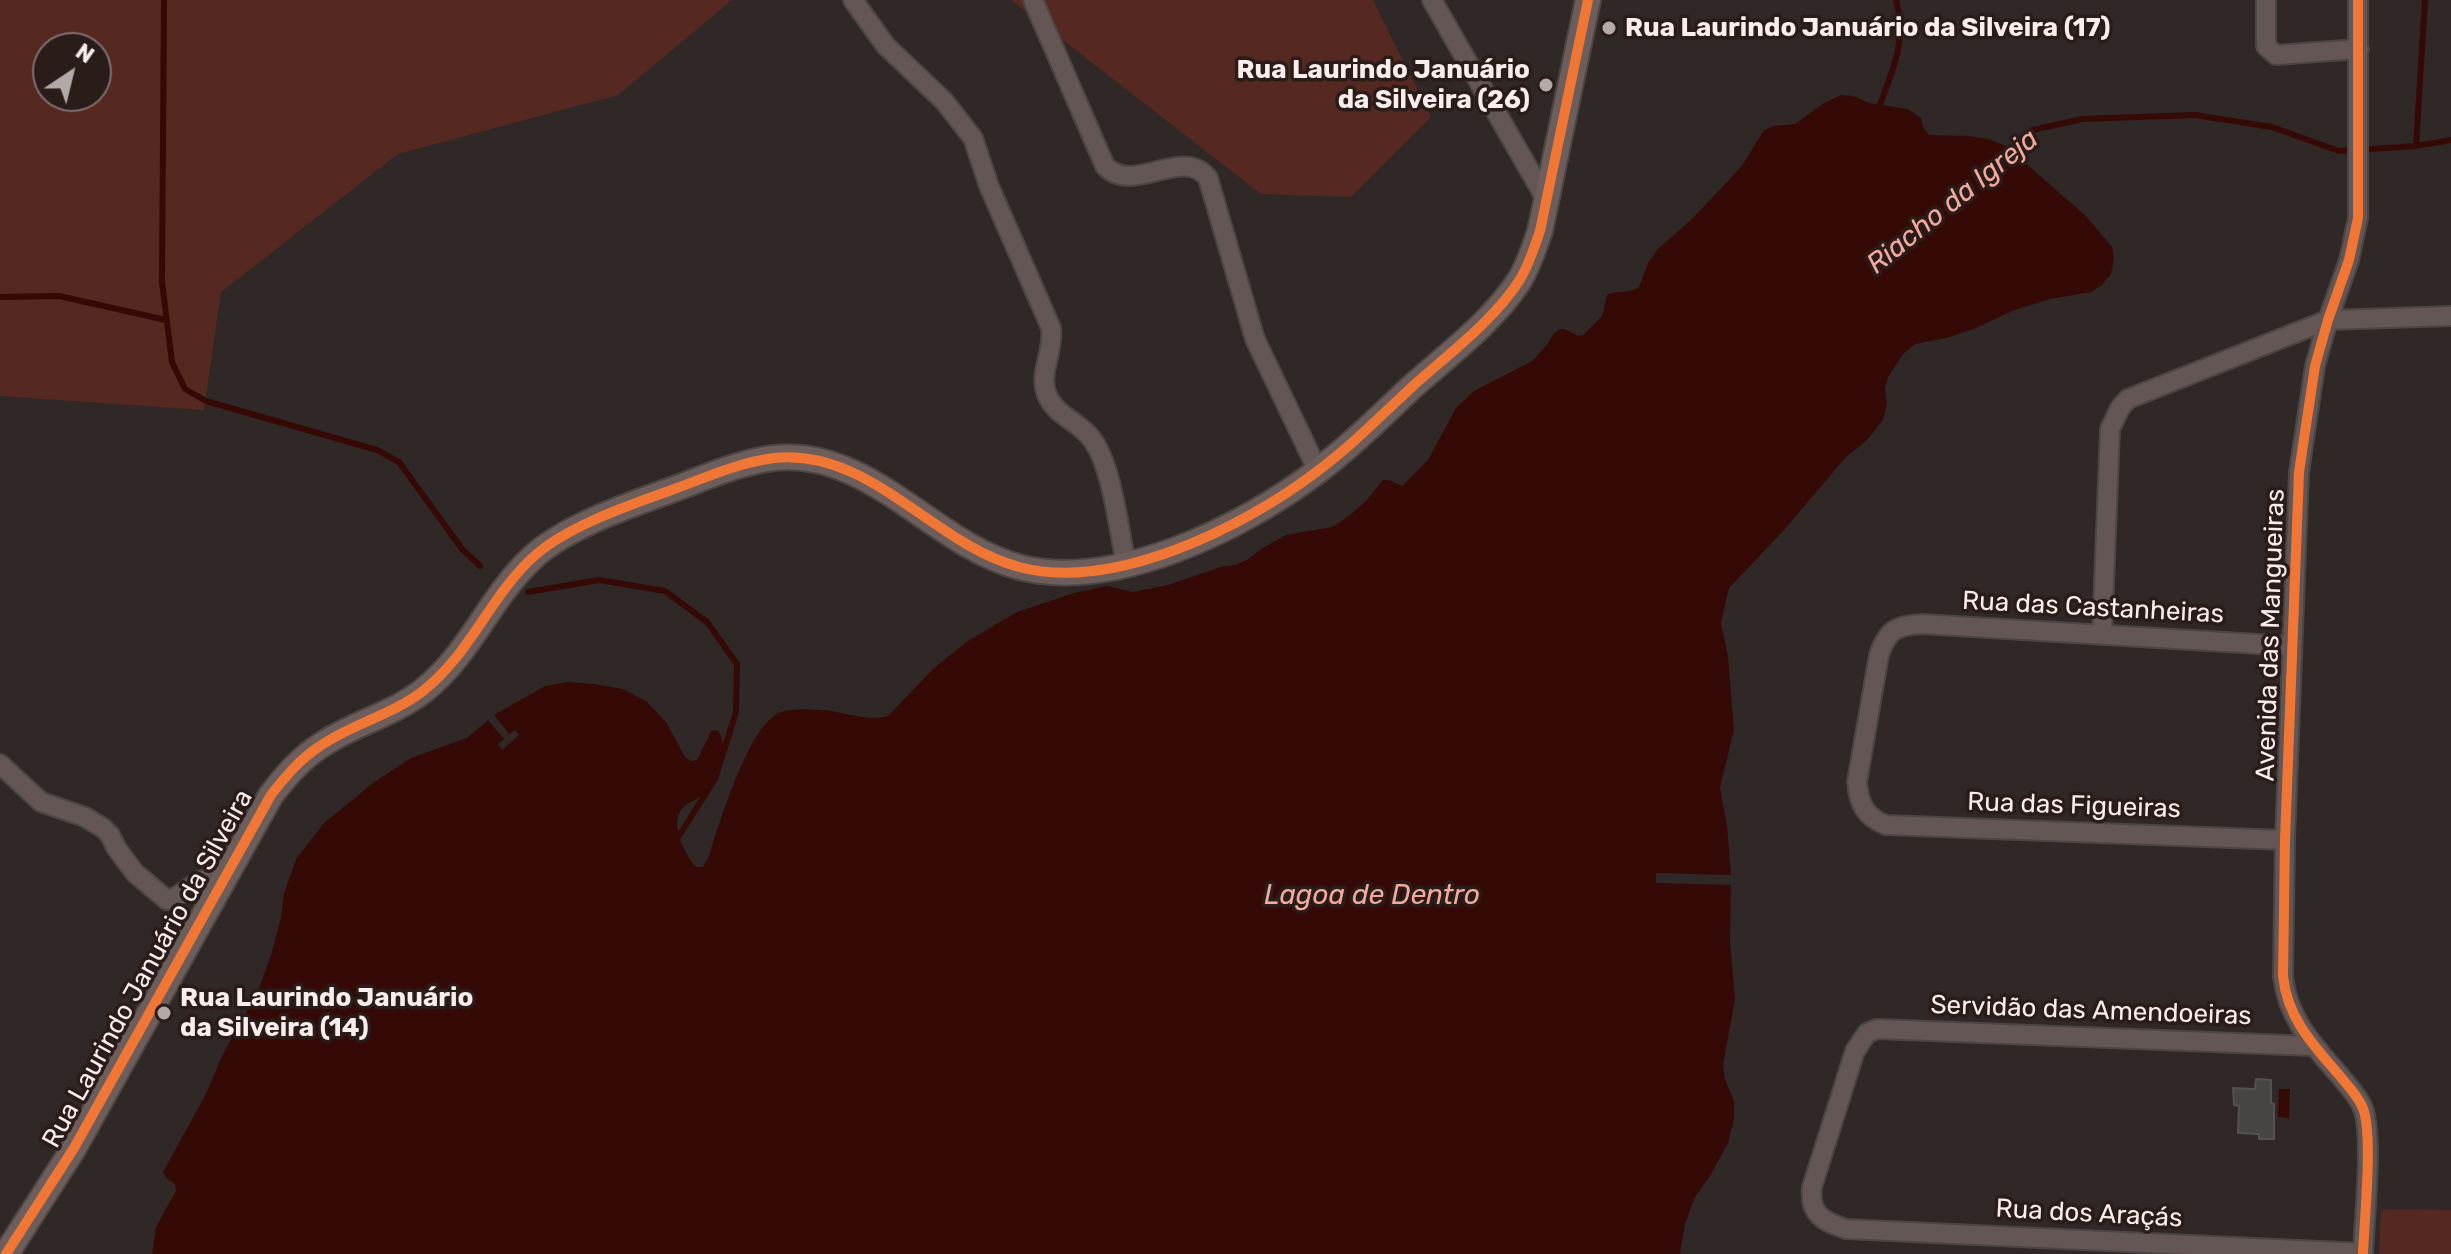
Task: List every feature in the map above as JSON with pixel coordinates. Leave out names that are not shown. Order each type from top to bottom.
[{"type":"main road","name":"Rua Laurindo Januário da Silveira","points":[[5,1248],[74,1148],[259,814],[285,776],[322,744],[399,707],[438,678],[455,661],[502,594],[532,558],[571,532],[633,504],[723,471],[779,458],[831,465],[879,487],[966,544],[1014,566],[1036,571],[1087,571],[1126,564],[1191,542],[1241,520],[1318,471],[1469,335],[1518,282],[1540,231],[1588,0]]},
{"type":"street","points":[[853,0],[886,46],[944,101],[973,138],[989,186],[1051,328],[1051,354],[1044,369],[1047,394],[1054,406],[1084,430],[1097,446],[1108,480],[1126,564]]},
{"type":"street","points":[[1033,0],[1105,166],[1112,174],[1126,177],[1190,165],[1200,169],[1208,178],[1255,339],[1318,471]]},
{"type":"street","points":[[1432,0],[1547,201]]},
{"type":"street","points":[[2266,0],[2266,46],[2276,55],[2359,49]]},
{"type":"street","name":"Avenida das Mangueiras","points":[[2358,0],[2360,193],[2355,238],[2315,366],[2299,472],[2285,840],[2285,993],[2301,1029],[2354,1093],[2366,1118],[2363,1254]]},
{"type":"street","points":[[2102,635],[2110,429],[2128,399],[2328,320],[2451,316]]},
{"type":"street","name":"Rua das Castanheiras","points":[[1865,812],[1858,799],[1857,782],[1879,655],[1892,631],[1904,625],[2292,646]]},
{"type":"street","points":[[0,764],[41,802],[71,811],[103,828],[135,873],[167,900],[199,881],[225,874]]},
{"type":"street","name":"Rua das Figueiras","points":[[1865,812],[1886,825],[2285,840]]},
{"type":"street","name":"Servidão das Amendoeiras","points":[[1816,1213],[1811,1200],[1812,1187],[1855,1051],[1867,1033],[1877,1029],[2314,1046]]},
{"type":"street","name":"Rua dos Araçás","points":[[1816,1213],[1828,1223],[1846,1229],[2363,1254]]},
{"type":"shaded area","points":[[0,0],[732,0],[618,95],[398,154],[221,292],[204,410],[0,396]]},
{"type":"shaded area","points":[[1011,0],[1373,0],[1431,117],[1351,197],[1261,194]]},
{"type":"shaded area","points":[[2381,1209],[2451,1210],[2451,1254],[2379,1254]]},
{"type":"water","name":"Lagoa de Dentro","points":[[1841,95],[1908,109],[1921,118],[1929,135],[1969,136],[2006,146],[2087,217],[2112,247],[2114,258],[2111,274],[2091,292],[2050,299],[2012,311],[1974,329],[1915,344],[1903,354],[1888,377],[1883,420],[1729,588],[1721,623],[1728,656],[1734,730],[1720,787],[1731,875],[1730,942],[1735,999],[1723,1065],[1734,1101],[1734,1119],[1728,1143],[1695,1197],[1685,1224],[1680,1254],[152,1254],[156,1227],[176,1191],[175,1184],[163,1172],[258,991],[272,952],[284,894],[296,859],[324,823],[373,783],[411,758],[467,738],[494,715],[545,686],[568,682],[623,689],[647,702],[666,722],[685,757],[691,761],[697,760],[712,730],[718,731],[722,738],[720,764],[712,781],[702,795],[686,805],[678,815],[678,831],[687,855],[696,867],[703,867],[745,757],[767,723],[778,713],[811,709],[871,718],[888,716],[934,668],[968,641],[1017,612],[1074,593],[1107,586],[1133,592],[1168,585],[1247,560],[1286,535],[1332,527],[1366,501],[1383,480],[1402,486],[1428,460],[1456,408],[1474,391],[1532,361],[1560,329],[1583,335],[1602,316],[1607,295],[1639,287],[1648,263],[1658,249],[1692,219],[1741,167],[1764,130],[1795,124]]},
{"type":"water","points":[[2279,1089],[2290,1089],[2289,1118],[2278,1117]]},
{"type":"pier","points":[[494,715],[509,734],[515,730],[519,735],[502,750],[498,744],[504,739],[488,720]]},
{"type":"pier","points":[[1656,873],[1731,875],[1731,885],[1656,883]]},
{"type":"building","points":[[2256,1079],[2271,1080],[2274,1139],[2259,1139],[2259,1134],[2238,1133],[2239,1106],[2234,1105],[2233,1088],[2255,1089]]},
{"type":"waterway","points":[[164,0],[162,282],[172,362],[185,389],[206,401],[377,450],[399,462],[462,549],[480,566]]},
{"type":"waterway","points":[[1877,113],[1899,44],[1896,0]]},
{"type":"waterway","points":[[2416,146],[2425,0]]},
{"type":"waterway","name":"Riacho da Igreja","points":[[2006,153],[2033,130],[2082,119],[2195,115],[2272,127],[2339,151],[2416,146],[2451,140]]},
{"type":"waterway","points":[[0,297],[59,296],[166,320]]},
{"type":"waterway","points":[[528,592],[599,580],[665,591],[707,622],[737,664],[736,712],[715,779],[677,839]]},
{"type":"cycle path","points":[[6,1254],[74,1148],[271,795],[313,751],[423,691],[467,644],[516,575],[545,547],[581,526],[620,509],[725,470],[774,458],[809,459],[841,468],[871,482],[958,539],[987,555],[1019,567],[1056,572],[1095,571],[1135,563],[1214,534],[1285,494],[1353,442],[1484,323],[1519,281],[1540,231],[1588,0]]},
{"type":"cycle path","points":[[2358,0],[2358,218],[2349,260],[2315,366],[2299,472],[2283,976],[2296,1018],[2355,1094],[2366,1118],[2368,1155],[2363,1254]]},
{"type":"place","name":"Rua Laurindo Januário da Silveira (17)","points":[[1609,28]]},
{"type":"place","name":"Rua Laurindo Januário da Silveira (26)","points":[[1546,85]]},
{"type":"place","name":"Rua Laurindo Januário da Silveira (14)","points":[[164,1013]]}]
